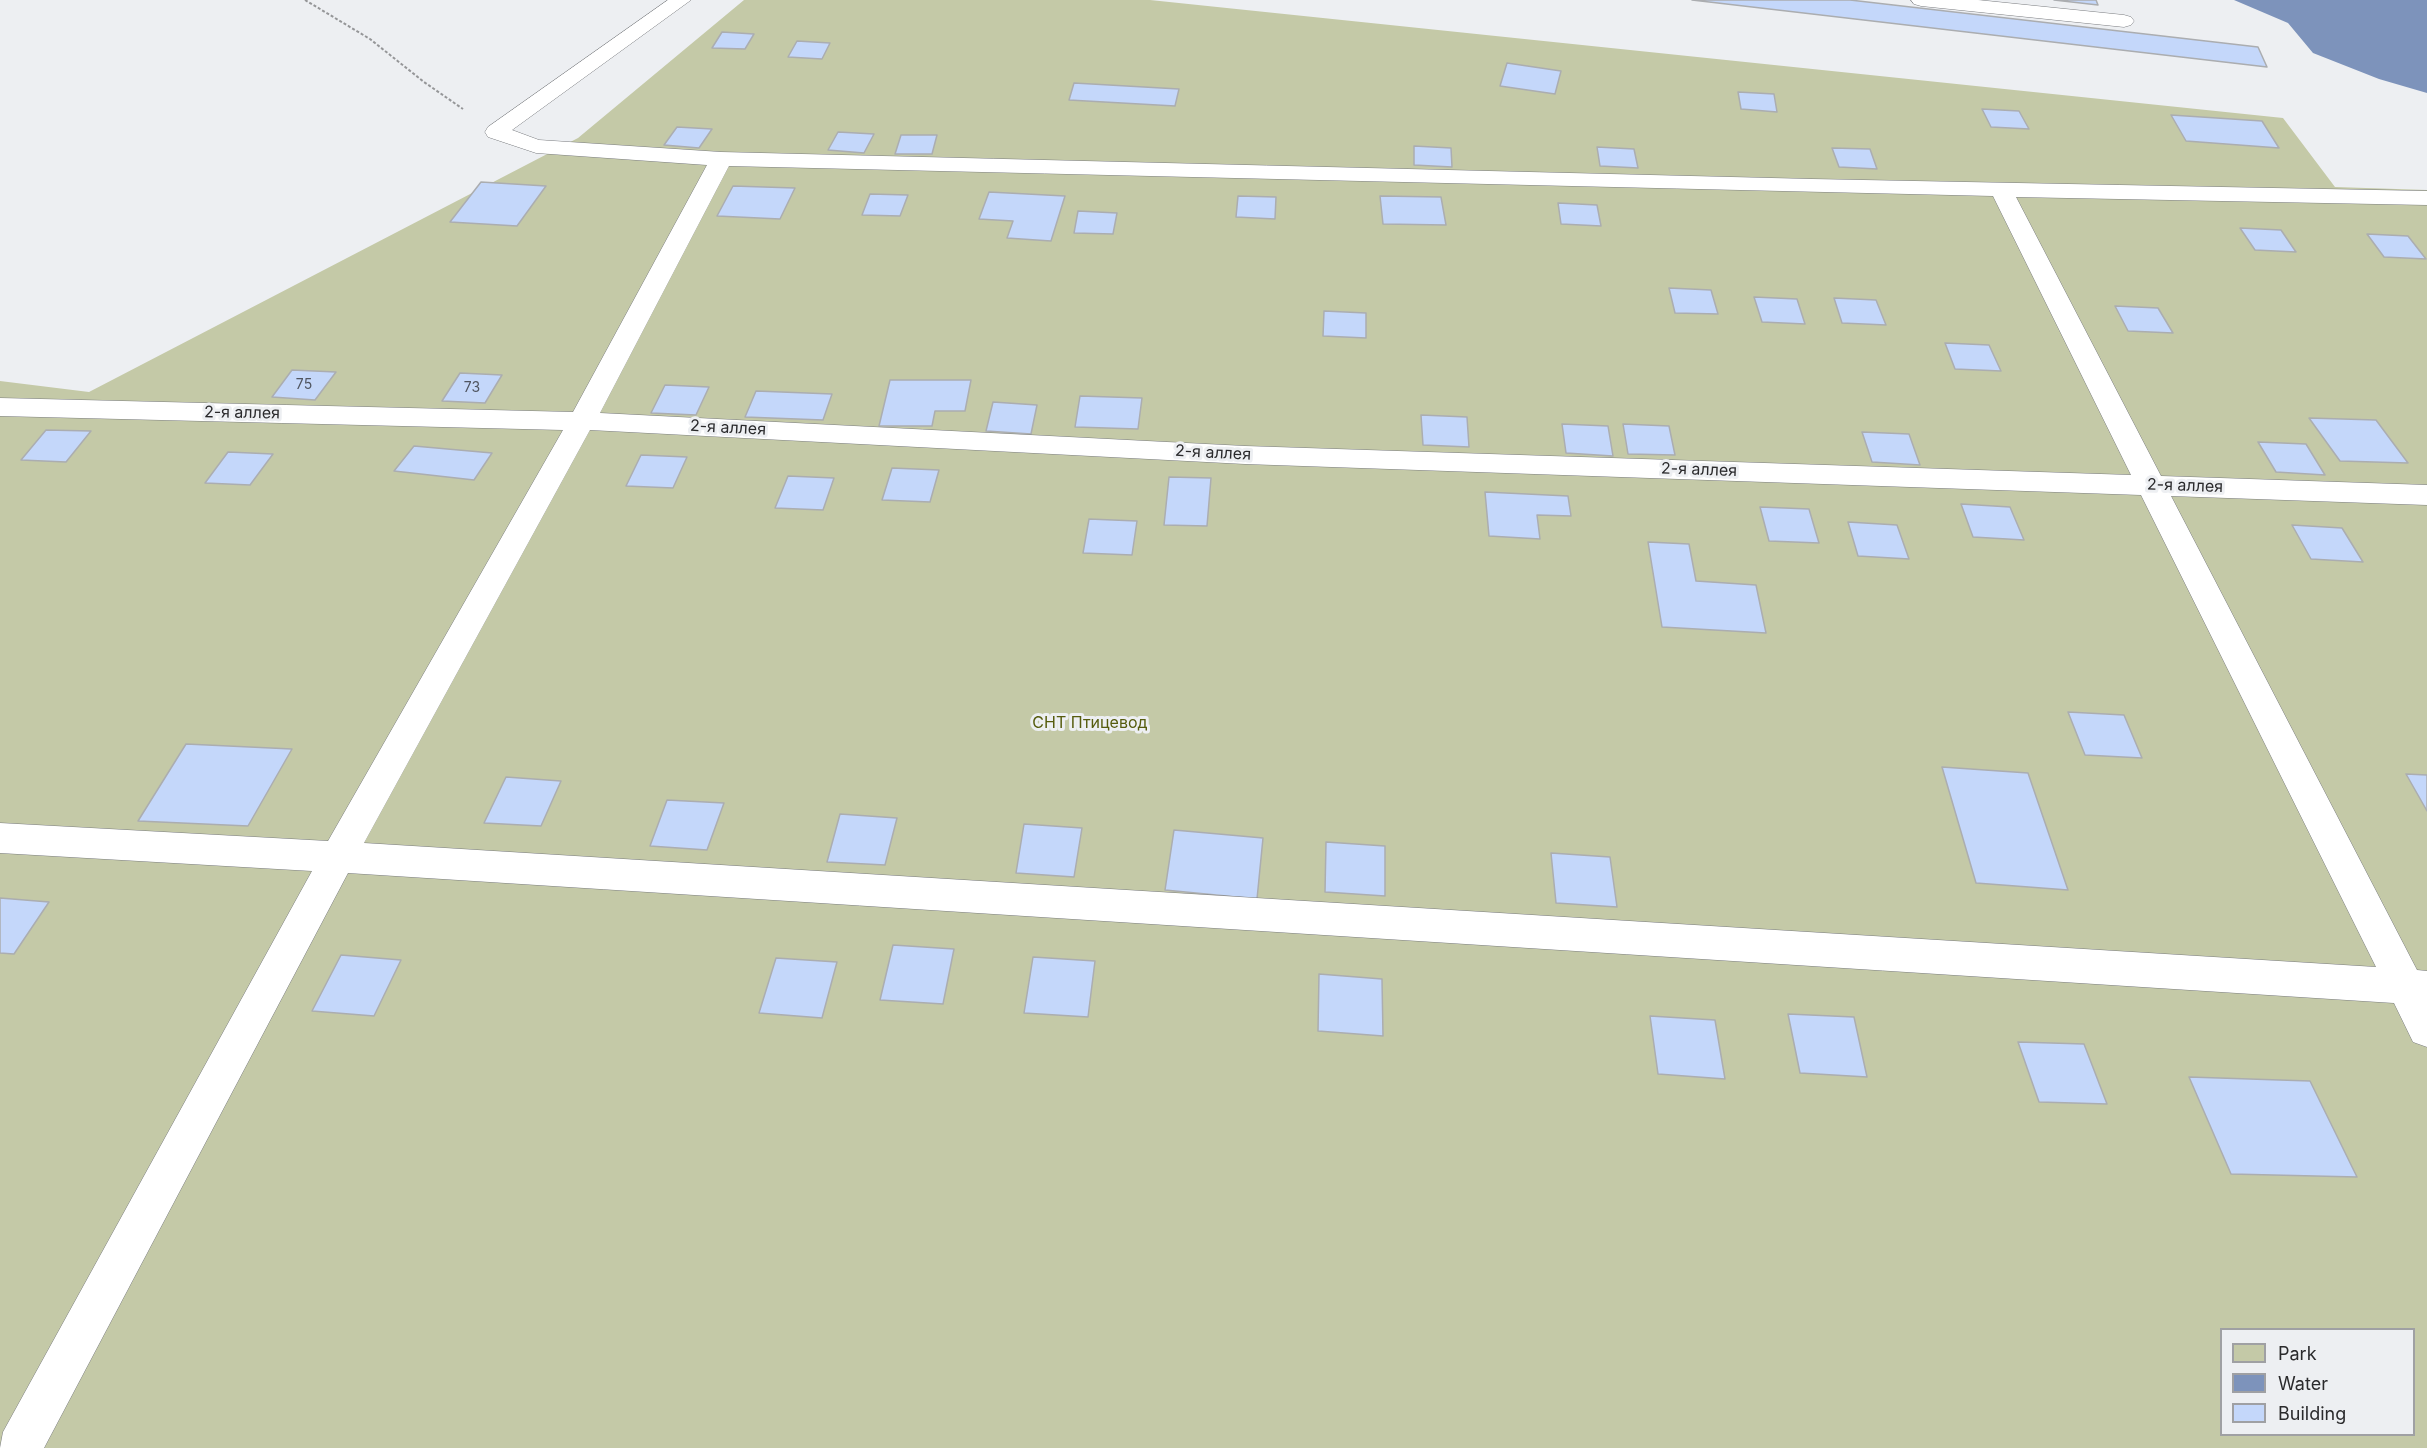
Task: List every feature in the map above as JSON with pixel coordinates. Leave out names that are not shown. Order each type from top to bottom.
[{"type":"lane","points":[[496,132],[681,0]]},
{"type":"lane","points":[[1921,0],[2124,21],[2115,0]]},
{"type":"lane","points":[[496,132],[536,147],[721,159],[2427,198]]},
{"type":"lane","points":[[19,1448],[338,857],[582,421],[721,159]]},
{"type":"lane","points":[[2001,190],[2150,485],[2416,987],[2427,1029]]},
{"type":"lane","name":"2-я аллея","points":[[0,407],[582,421],[1245,455],[2427,495]]},
{"type":"lane","points":[[0,838],[338,857],[2416,987]]},
{"type":"path","points":[[305,0],[370,39],[424,82],[496,132]]},
{"type":"green space","name":"СНТ Птицевод","points":[[744,0],[1150,0],[2283,118],[2335,187],[2427,190],[2427,1448],[0,1448],[0,381],[89,392],[578,138]]},
{"type":"water","points":[[2234,0],[2427,0],[2427,93],[2379,79],[2313,53],[2288,23]]},
{"type":"building","points":[[1692,0],[1850,0],[2258,47],[2267,67]]},
{"type":"building","points":[[2054,0],[2096,0],[2098,5]]},
{"type":"building","points":[[722,32],[754,34],[745,49],[712,48]]},
{"type":"building","points":[[797,41],[830,43],[822,59],[788,57]]},
{"type":"building","points":[[1507,63],[1561,71],[1555,94],[1500,86]]},
{"type":"building","points":[[1074,83],[1179,89],[1175,106],[1069,100]]},
{"type":"building","points":[[1738,92],[1774,94],[1777,112],[1741,109]]},
{"type":"building","points":[[1982,109],[2019,111],[2029,129],[1991,127]]},
{"type":"building","points":[[2171,115],[2262,121],[2279,148],[2186,141]]},
{"type":"building","points":[[677,127],[712,129],[699,148],[664,145]]},
{"type":"building","points":[[838,132],[874,134],[864,153],[828,150]]},
{"type":"building","points":[[901,135],[937,135],[932,154],[895,154]]},
{"type":"building","points":[[1414,146],[1451,148],[1452,167],[1414,165]]},
{"type":"building","points":[[1597,147],[1634,149],[1638,168],[1600,166]]},
{"type":"building","points":[[1832,148],[1870,149],[1877,169],[1839,167]]},
{"type":"building","points":[[481,182],[546,186],[517,226],[450,222]]},
{"type":"building","points":[[733,186],[795,188],[780,219],[717,216]]},
{"type":"building","points":[[989,192],[1065,196],[1051,241],[1007,238],[1013,221],[979,219]]},
{"type":"building","points":[[870,194],[908,195],[900,216],[862,215]]},
{"type":"building","points":[[1238,196],[1276,197],[1275,219],[1236,217]]},
{"type":"building","points":[[1380,196],[1441,197],[1446,225],[1383,224]]},
{"type":"building","points":[[1558,203],[1597,205],[1601,226],[1561,224]]},
{"type":"building","points":[[1078,211],[1117,213],[1113,234],[1074,233]]},
{"type":"building","points":[[2240,228],[2281,230],[2296,252],[2255,250]]},
{"type":"building","points":[[2367,234],[2408,236],[2426,259],[2384,257]]},
{"type":"building","points":[[1669,288],[1711,290],[1718,314],[1675,313]]},
{"type":"building","points":[[1754,297],[1797,299],[1805,324],[1762,322]]},
{"type":"building","points":[[1834,298],[1876,300],[1886,325],[1842,323]]},
{"type":"building","points":[[2115,306],[2158,308],[2173,333],[2128,331]]},
{"type":"building","points":[[1324,311],[1366,313],[1366,338],[1323,336]]},
{"type":"building","points":[[1945,343],[1989,345],[2001,371],[1955,369]]},
{"type":"building","points":[[292,370],[336,372],[315,400],[272,397]]},
{"type":"building","points":[[460,373],[502,375],[485,403],[442,401]]},
{"type":"building","points":[[890,380],[971,380],[965,411],[935,411],[932,426],[879,426]]},
{"type":"building","points":[[665,385],[709,387],[696,415],[651,413]]},
{"type":"building","points":[[756,391],[832,394],[823,420],[745,417]]},
{"type":"building","points":[[1080,396],[1142,398],[1138,429],[1075,427]]},
{"type":"building","points":[[993,402],[1037,405],[1031,434],[986,431]]},
{"type":"building","points":[[1421,415],[1467,417],[1469,447],[1423,445]]},
{"type":"building","points":[[2309,418],[2376,420],[2408,463],[2340,461]]},
{"type":"building","points":[[1562,424],[1608,426],[1613,456],[1566,453]]},
{"type":"building","points":[[1623,424],[1669,426],[1675,455],[1628,454]]},
{"type":"building","points":[[46,430],[91,431],[66,462],[21,460]]},
{"type":"building","points":[[1862,432],[1909,434],[1920,465],[1872,462]]},
{"type":"building","points":[[2258,442],[2306,444],[2325,475],[2276,472]]},
{"type":"building","points":[[414,446],[492,453],[474,480],[394,471]]},
{"type":"building","points":[[228,452],[273,454],[250,485],[205,483]]},
{"type":"building","points":[[641,455],[687,457],[673,488],[626,486]]},
{"type":"building","points":[[892,468],[939,470],[930,502],[882,500]]},
{"type":"building","points":[[788,476],[834,478],[823,510],[775,508]]},
{"type":"building","points":[[1169,477],[1211,478],[1207,526],[1164,525]]},
{"type":"building","points":[[1485,492],[1568,496],[1571,516],[1537,515],[1540,539],[1489,536]]},
{"type":"building","points":[[1961,504],[2010,507],[2024,540],[1973,537]]},
{"type":"building","points":[[1760,507],[1809,509],[1819,543],[1769,541]]},
{"type":"building","points":[[1089,519],[1137,521],[1132,555],[1083,553]]},
{"type":"building","points":[[1848,522],[1897,525],[1909,559],[1858,556]]},
{"type":"building","points":[[2292,525],[2342,528],[2363,562],[2311,559]]},
{"type":"building","points":[[1648,542],[1689,544],[1696,581],[1756,585],[1766,633],[1662,627]]},
{"type":"building","points":[[2068,712],[2124,715],[2142,758],[2085,755]]},
{"type":"building","points":[[186,744],[292,749],[248,826],[138,821]]},
{"type":"building","points":[[1942,767],[2028,773],[2068,890],[1976,883]]},
{"type":"building","points":[[2406,774],[2427,775],[2427,811]]},
{"type":"building","points":[[506,777],[561,781],[541,826],[484,823]]},
{"type":"building","points":[[667,800],[724,803],[707,850],[650,846]]},
{"type":"building","points":[[840,814],[897,818],[885,865],[827,862]]},
{"type":"building","points":[[1024,824],[1082,828],[1074,877],[1016,873]]},
{"type":"building","points":[[1174,830],[1263,838],[1257,899],[1165,890]]},
{"type":"building","points":[[1326,842],[1385,846],[1385,896],[1325,892]]},
{"type":"building","points":[[1551,853],[1610,857],[1617,907],[1556,903]]},
{"type":"building","points":[[0,898],[49,902],[14,954],[0,953]]},
{"type":"building","points":[[893,945],[954,949],[943,1004],[880,1000]]},
{"type":"building","points":[[341,955],[401,960],[374,1016],[312,1011]]},
{"type":"building","points":[[1033,957],[1095,961],[1088,1017],[1024,1013]]},
{"type":"building","points":[[776,958],[837,962],[822,1018],[759,1013]]},
{"type":"building","points":[[1319,974],[1382,979],[1383,1036],[1318,1031]]},
{"type":"building","points":[[1788,1014],[1854,1017],[1867,1077],[1800,1073]]},
{"type":"building","points":[[1650,1016],[1715,1020],[1725,1079],[1658,1074]]},
{"type":"building","points":[[2018,1042],[2084,1044],[2107,1104],[2039,1102]]},
{"type":"building","points":[[2189,1077],[2310,1081],[2357,1177],[2231,1174]]}]
